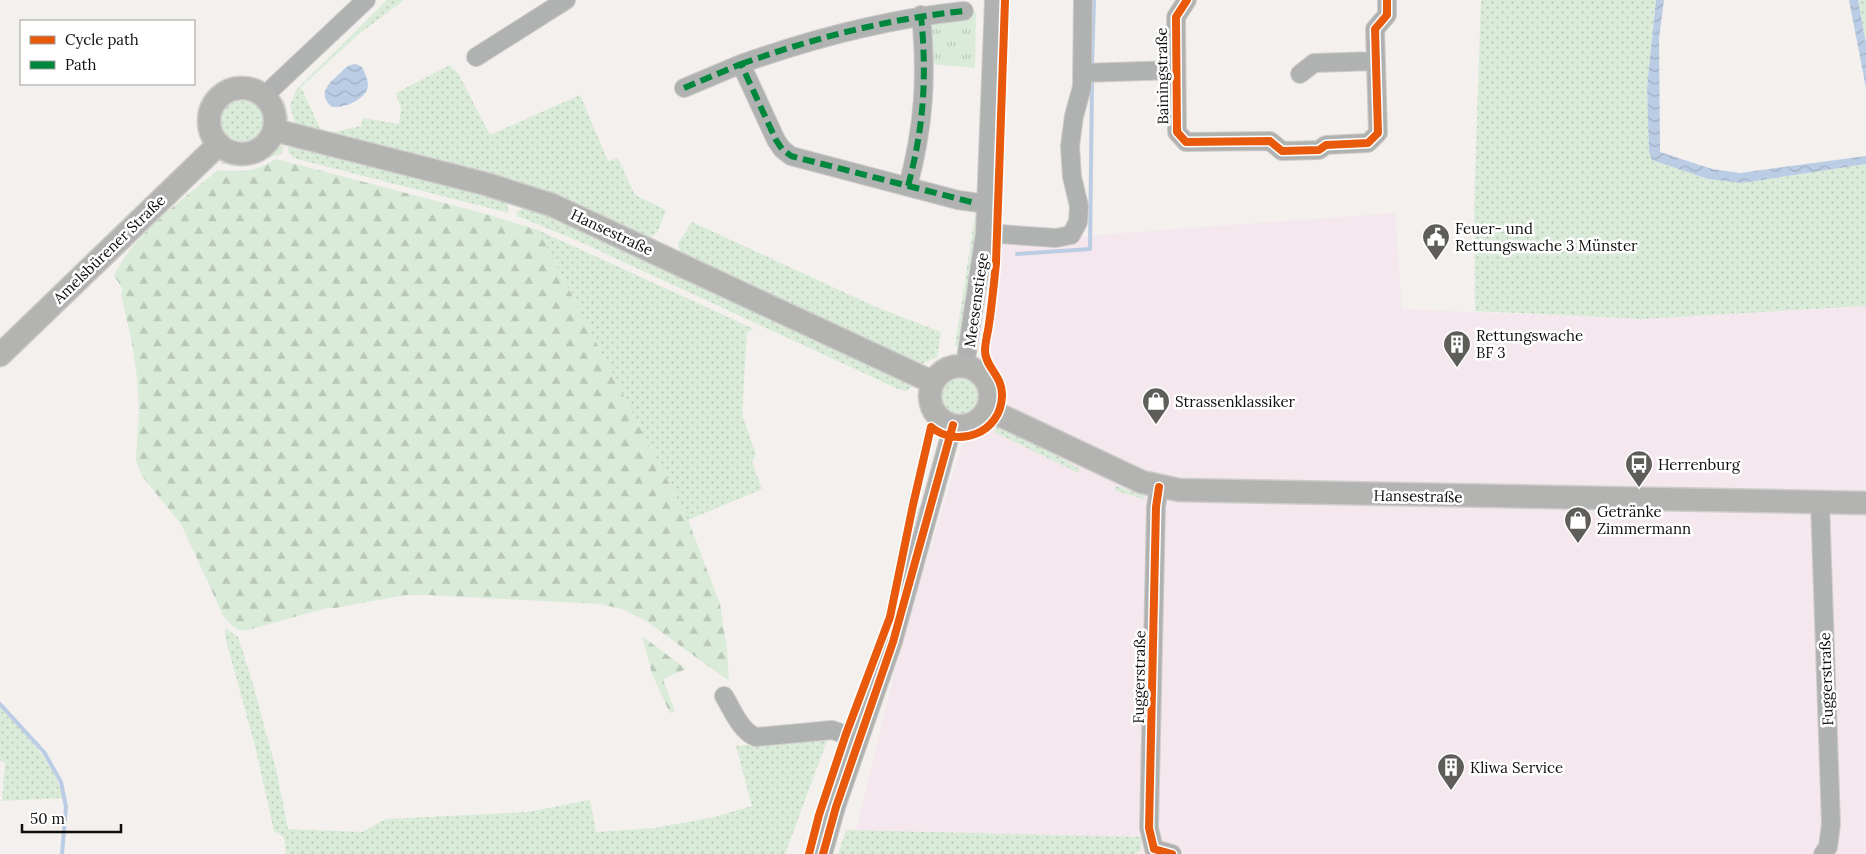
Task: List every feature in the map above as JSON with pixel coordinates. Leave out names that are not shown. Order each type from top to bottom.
[{"type":"main road","points":[[241,88],[257,91],[264,96],[274,112],[274,130],[268,141],[260,149],[250,153],[239,154],[228,150],[219,144],[210,130],[213,105],[218,98],[232,90],[241,88]]},
{"type":"main road","name":"Hansestraße","points":[[274,130],[477,182],[552,205],[932,382]]},
{"type":"main road","name":"Amelsbürener Straße","points":[[0,355],[219,144]]},
{"type":"main road","points":[[952,366],[965,366],[975,369],[988,383],[990,392],[987,409],[983,415],[970,424],[953,425],[940,419],[931,405],[930,389],[932,382],[944,370],[952,366]]},
{"type":"main road","name":"Hansestraße","points":[[987,409],[1142,482],[1159,487],[1242,492],[1866,503]]},
{"type":"street","points":[[264,96],[366,0]]},
{"type":"street","points":[[476,58],[566,0]]},
{"type":"street","name":"Meesenstiege","points":[[965,366],[985,233],[994,0]]},
{"type":"street","name":"Meesenstiege","points":[[985,233],[1056,238],[1071,235],[1078,222],[1079,206],[1072,177],[1070,146],[1074,116],[1082,87],[1083,0]]},
{"type":"street","name":"Bainingstraße","points":[[1187,0],[1176,17],[1177,132],[1186,142],[1270,141],[1282,151],[1319,150],[1326,145],[1368,144],[1378,133],[1374,29],[1387,15],[1387,0]]},
{"type":"street","points":[[684,88],[741,64],[836,34],[921,15],[964,11]]},
{"type":"street","points":[[908,186],[924,102],[925,57],[921,15]]},
{"type":"street","points":[[1300,74],[1314,63],[1376,61]]},
{"type":"street","points":[[741,64],[782,149],[801,159],[958,200],[987,204]]},
{"type":"street","name":"Bainingstraße","points":[[1082,73],[1176,70]]},
{"type":"street","points":[[823,854],[859,739],[893,642],[953,425]]},
{"type":"street","name":"Fuggerstraße","points":[[1159,487],[1156,507],[1149,828],[1154,849],[1172,854]]},
{"type":"street","name":"Fuggerstraße","points":[[1820,503],[1830,824],[1828,848],[1824,854]]},
{"type":"street","points":[[724,696],[745,730],[750,735],[756,737],[832,730],[859,739]]},
{"type":"shaded area","points":[[1395,213],[1402,309],[1642,319],[1866,306],[1866,854],[1141,854],[1140,837],[856,831],[901,645],[962,445],[991,423],[1001,405],[1001,387],[994,370],[986,361],[985,350],[989,331],[996,234],[1056,238]]},
{"type":"green space","points":[[387,0],[404,0],[359,34],[301,87],[321,130],[330,133],[361,126],[363,118],[399,124],[401,108],[396,93],[450,65],[459,75],[490,135],[580,95],[608,161],[618,158],[635,195],[666,210],[657,233],[645,240],[296,125],[290,105],[296,90]]},
{"type":"green space","points":[[1481,0],[1656,0],[1647,87],[1649,152],[1653,160],[1708,179],[1742,183],[1866,164],[1866,306],[1642,319],[1475,311],[1474,207]]},
{"type":"green space","points":[[1858,0],[1866,0],[1866,44]]},
{"type":"green space","points":[[976,12],[975,68],[931,64],[930,24],[938,17]]},
{"type":"green space","points":[[242,97],[251,99],[262,108],[267,122],[265,131],[256,142],[242,147],[233,145],[222,136],[217,122],[219,113],[228,102]]},
{"type":"green space","points":[[284,98],[289,122],[282,112]]},
{"type":"green space","points":[[289,145],[506,200],[509,213],[293,158],[288,152]]},
{"type":"green space","points":[[284,146],[281,155],[254,164],[240,166],[218,163],[250,161],[277,147]]},
{"type":"green space","points":[[276,159],[486,214],[538,230],[688,520],[720,604],[727,650],[729,681],[646,621],[622,609],[600,604],[405,595],[327,608],[244,631],[235,628],[223,615],[181,524],[142,476],[136,461],[139,407],[137,377],[132,343],[121,294],[123,290],[114,275],[133,246],[146,232],[175,205],[218,170],[255,169]]},
{"type":"green space","points":[[529,206],[913,384],[907,391],[898,389],[576,240],[517,216],[517,211]]},
{"type":"green space","points":[[975,215],[978,217],[977,228],[964,328],[959,347],[955,346]]},
{"type":"green space","points":[[692,222],[876,307],[941,332],[937,357],[920,365],[681,256],[678,243]]},
{"type":"green space","points":[[538,230],[754,329],[747,332],[742,414],[756,455],[752,462],[762,489],[688,520]]},
{"type":"green space","points":[[981,362],[986,365],[995,378],[999,399]]},
{"type":"green space","points":[[960,375],[974,381],[980,395],[974,409],[960,415],[946,409],[940,395],[946,381]]},
{"type":"green space","points":[[920,391],[937,428],[924,412]]},
{"type":"green space","points":[[997,426],[1038,445],[1080,469],[1078,473],[994,432]]},
{"type":"green space","points":[[1116,486],[1143,495],[1146,500],[1114,490]]},
{"type":"green space","points":[[915,507],[920,508],[904,562]]},
{"type":"green space","points":[[225,628],[238,637],[252,681],[276,769],[288,829],[362,832],[386,819],[528,812],[590,800],[596,832],[655,828],[714,817],[752,806],[736,746],[828,738],[785,854],[286,854],[284,837],[274,831],[256,750],[226,640]]},
{"type":"green space","points":[[642,636],[686,669],[663,679],[675,712],[670,713],[652,674]]},
{"type":"green space","points":[[0,707],[29,738],[46,760],[59,785],[63,798],[2,801],[5,762],[0,761]]},
{"type":"green space","points":[[846,830],[1141,837],[1141,851],[1135,854],[838,854]]},
{"type":"water","points":[[1656,0],[1664,0],[1659,38],[1660,152],[1712,169],[1740,173],[1866,156],[1866,164],[1742,183],[1708,179],[1652,160],[1649,152],[1647,87]]},
{"type":"water","points":[[1849,0],[1858,0],[1866,44],[1866,88]]},
{"type":"water","points":[[356,64],[362,67],[368,81],[365,94],[352,103],[332,107],[325,98],[328,85],[346,67]]},
{"type":"waterway","points":[[1092,64],[1094,0]]},
{"type":"waterway","points":[[1017,254],[1090,249],[1092,83]]},
{"type":"waterway","points":[[0,704],[44,752],[61,782],[66,807],[62,854]]},
{"type":"marked path","points":[[741,64],[823,38],[879,24],[964,11]]},
{"type":"marked path","points":[[908,186],[918,143],[923,101],[924,59],[921,15]]},
{"type":"marked path","points":[[684,88],[741,64],[776,140],[782,149],[791,156],[975,203]]},
{"type":"cycle path","points":[[931,427],[942,434],[953,437],[965,437],[976,434],[986,428],[994,420],[1000,409],[1002,389],[986,357],[985,344],[989,327],[996,263],[1005,0]]},
{"type":"cycle path","points":[[1187,0],[1176,17],[1177,132],[1186,142],[1270,141],[1282,151],[1319,150],[1326,145],[1368,143],[1378,133],[1375,29],[1387,15],[1387,0]]},
{"type":"cycle path","points":[[823,854],[836,807],[893,642],[953,425]]},
{"type":"cycle path","points":[[809,854],[819,815],[846,734],[890,617],[931,427]]},
{"type":"cycle path","points":[[1159,487],[1156,507],[1149,828],[1154,849],[1172,854]]},
{"type":"place","name":"Feuer- und Rettungswache 3 Münster","points":[[1436,261]]},
{"type":"place","name":"Rettungswache BF 3","points":[[1457,368]]},
{"type":"place","name":"Strassenklassiker","points":[[1156,425]]},
{"type":"place","name":"Herrenburg","points":[[1639,488]]},
{"type":"place","name":"Getränke Zimmermann","points":[[1578,544]]},
{"type":"place","name":"Kliwa Service","points":[[1451,791]]}]
